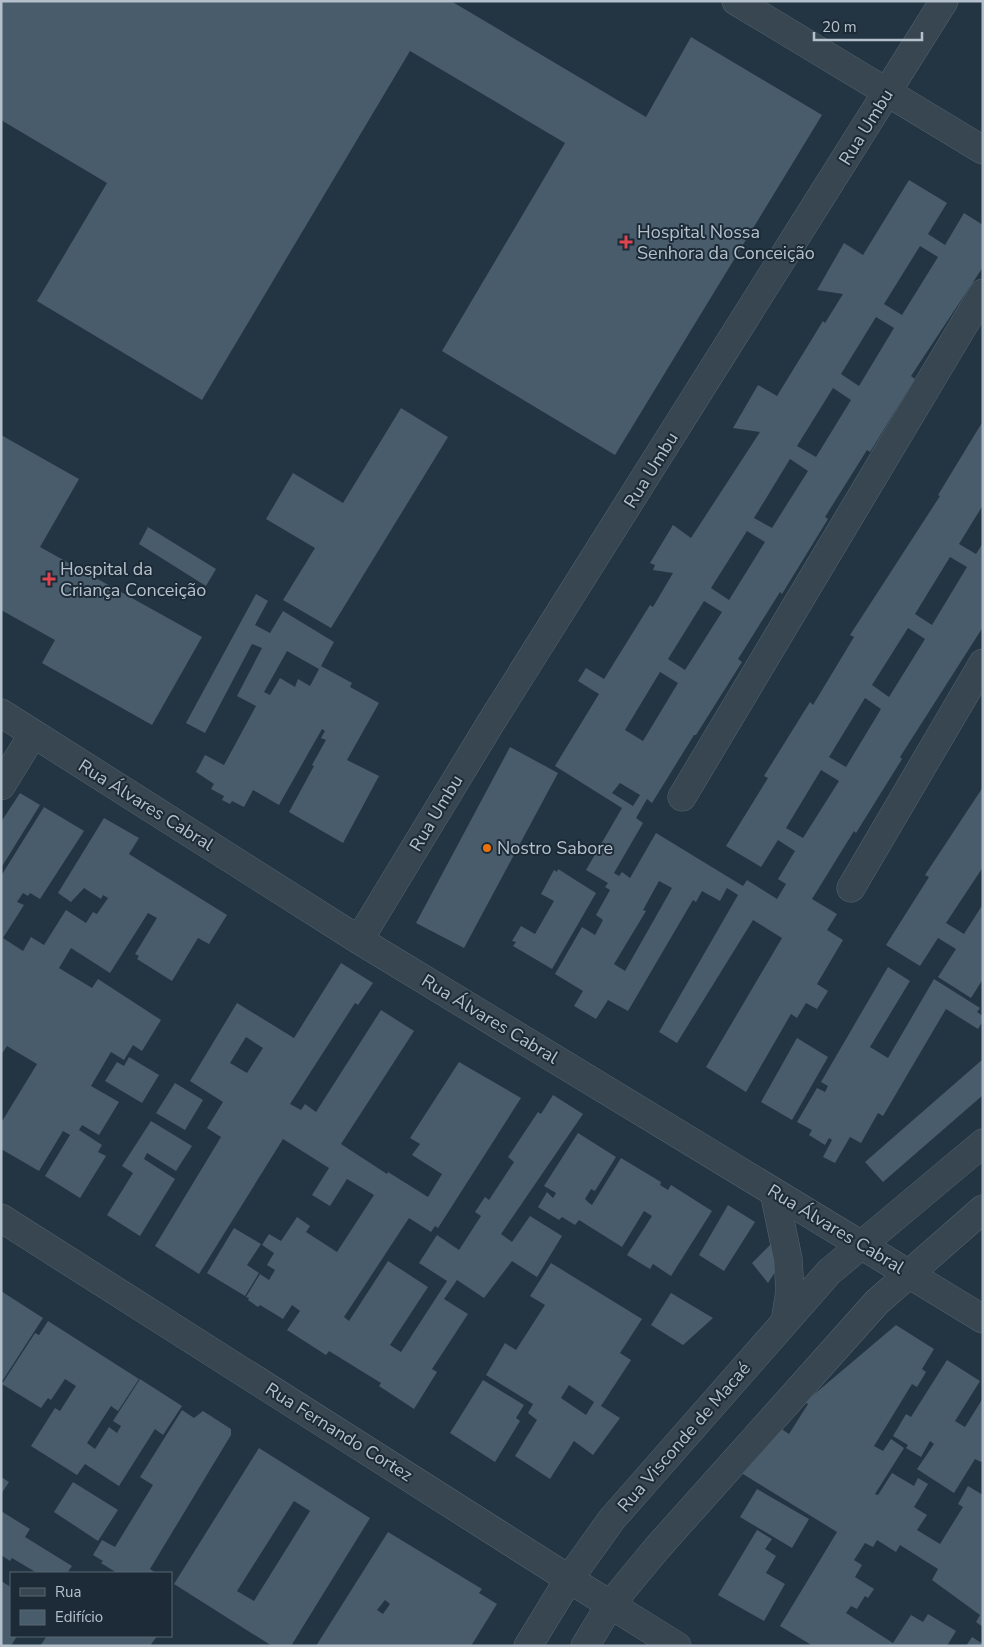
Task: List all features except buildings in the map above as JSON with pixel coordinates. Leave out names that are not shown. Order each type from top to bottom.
[{"type":"street","points":[[736,1],[983,150]]},
{"type":"street","name":"Rua Umbu","points":[[359,940],[490,724],[944,1]]},
{"type":"street","points":[[682,798],[983,293]]},
{"type":"street","points":[[851,888],[983,663]]},
{"type":"street","name":"Rua Álvares Cabral","points":[[1,713],[359,940],[983,1319]]},
{"type":"street","points":[[1,786],[33,734]]},
{"type":"street","name":"Rua Visconde de Macaé","points":[[528,1646],[569,1579],[612,1519],[830,1272],[983,1143]]},
{"type":"street","points":[[774,1192],[788,1259],[790,1291],[785,1322]]},
{"type":"street","points":[[585,1646],[610,1605],[658,1546],[804,1382],[877,1302],[983,1209]]},
{"type":"street","name":"Rua Fernando Cortez","points":[[1,1218],[677,1646]]},
{"type":"place","name":"Hospital Nossa Senhora da Conceição","points":[[626,242]]},
{"type":"place","name":"Hospital da Criança Conceição","points":[[49,579]]},
{"type":"place","name":"Nostro Sabore","points":[[487,848]]}]
